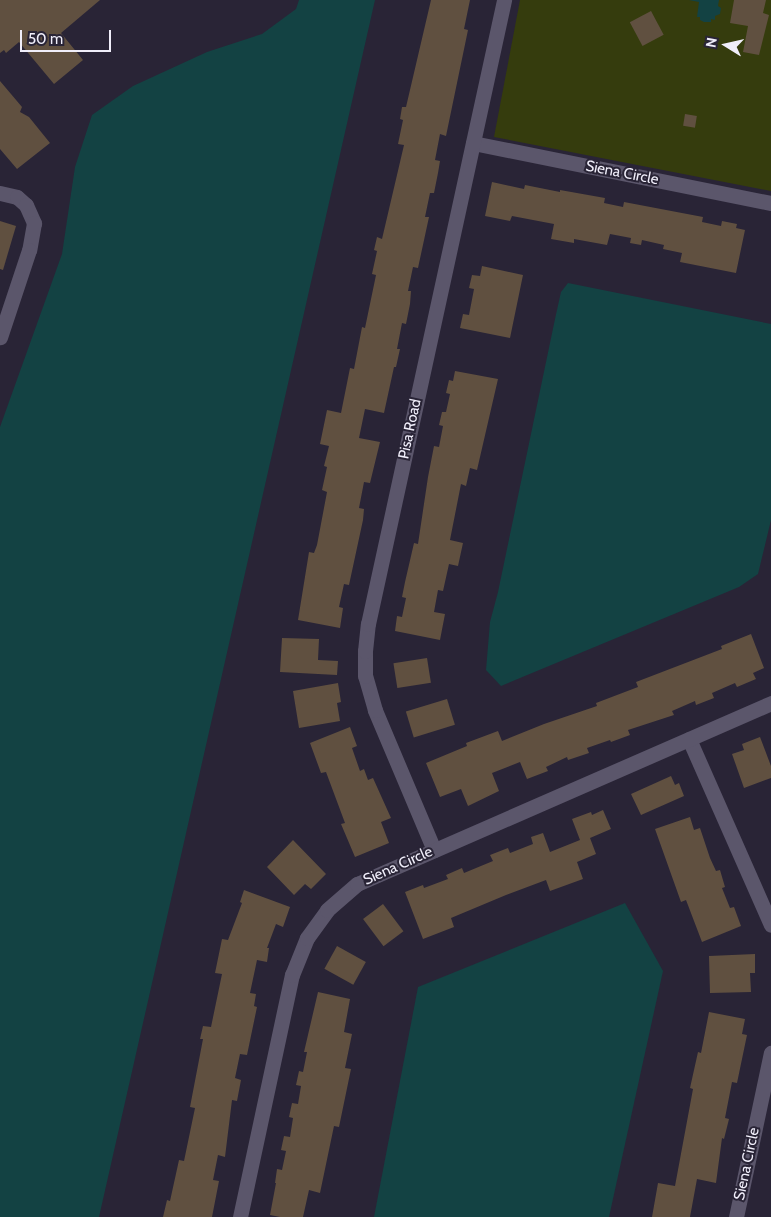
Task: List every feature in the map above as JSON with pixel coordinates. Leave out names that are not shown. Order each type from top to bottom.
[{"type":"street","name":"Pisa Road","points":[[434,850],[375,710],[366,676],[365,651],[370,615],[504,0]]},
{"type":"street","name":"Siena Circle","points":[[473,143],[771,203]]},
{"type":"street","points":[[0,193],[17,198],[26,204],[34,223],[29,250],[0,336]]},
{"type":"street","name":"Siena Circle","points":[[240,1217],[292,975],[307,938],[327,910],[357,884],[771,703]]},
{"type":"street","points":[[689,739],[771,925]]},
{"type":"street","name":"Siena Circle","points":[[736,1217],[771,1053]]},
{"type":"green space","points":[[520,0],[771,0],[771,191],[494,137]]},
{"type":"shaded area","points":[[299,0],[375,0],[99,1217],[0,1217],[0,427],[62,254],[75,167],[92,115],[133,86],[207,52],[262,34],[296,9]]},
{"type":"shaded area","points":[[689,0],[719,0],[720,14],[715,16],[715,20],[711,19],[711,22],[704,22],[700,20],[700,17],[697,17],[699,2]]},
{"type":"shaded area","points":[[568,283],[771,324],[771,520],[758,574],[739,587],[501,686],[486,670],[490,622],[498,592],[561,292]]},
{"type":"shaded area","points":[[625,903],[663,971],[609,1217],[374,1217],[418,987]]},
{"type":"building","points":[[0,0],[100,0],[61,33],[83,60],[54,84],[19,42],[6,53],[4,50],[0,53]]},
{"type":"building","points":[[431,0],[470,0],[464,29],[468,30],[446,136],[440,134],[435,160],[440,161],[434,193],[430,193],[425,217],[429,217],[418,268],[413,267],[408,291],[411,291],[410,304],[406,324],[402,323],[397,349],[400,349],[384,413],[365,409],[359,438],[380,442],[370,483],[364,482],[359,508],[364,509],[363,520],[349,585],[344,584],[339,607],[343,608],[340,628],[298,620],[309,552],[314,553],[317,545],[327,492],[322,490],[327,467],[324,466],[329,446],[320,444],[327,410],[341,413],[350,368],[354,369],[362,327],[365,328],[376,275],[372,274],[377,251],[374,250],[377,237],[382,239],[404,145],[398,144],[403,120],[400,119],[402,107],[406,107]]},
{"type":"building","points":[[734,0],[766,0],[763,13],[769,15],[759,55],[743,52],[748,26],[730,23]]},
{"type":"building","points":[[651,11],[664,35],[642,46],[630,22]]},
{"type":"building","points":[[0,81],[22,107],[20,112],[29,117],[50,143],[17,169],[0,149]]},
{"type":"building","points":[[685,114],[697,116],[695,128],[683,126]]},
{"type":"building","points":[[492,182],[524,189],[525,185],[605,198],[604,203],[623,207],[624,202],[703,217],[702,222],[721,226],[722,221],[737,224],[736,228],[745,230],[736,273],[680,262],[682,253],[663,249],[664,245],[642,240],[641,245],[630,243],[631,238],[610,234],[607,245],[574,239],[574,243],[551,239],[554,224],[512,216],[510,221],[485,216]]},
{"type":"building","points":[[0,221],[16,226],[3,270],[0,269]]},
{"type":"building","points":[[482,266],[523,275],[510,338],[460,328],[463,314],[469,315],[474,289],[469,288],[472,275],[480,276]]},
{"type":"building","points":[[455,371],[498,379],[477,470],[470,468],[466,486],[461,484],[450,540],[463,543],[458,566],[449,564],[443,591],[438,590],[434,612],[445,614],[440,640],[395,631],[397,616],[402,617],[406,598],[402,597],[414,543],[418,544],[434,446],[439,447],[443,426],[439,425],[442,412],[446,412],[450,394],[446,393],[449,380],[453,381]]},
{"type":"building","points":[[751,634],[764,668],[753,673],[756,679],[737,687],[735,683],[712,693],[714,698],[696,705],[695,701],[672,711],[674,715],[628,730],[630,735],[587,748],[589,753],[568,760],[567,757],[546,767],[548,771],[527,779],[520,762],[492,773],[499,791],[468,806],[461,789],[440,797],[426,763],[467,746],[466,743],[498,731],[502,741],[597,706],[596,703],[638,687],[636,682],[722,649],[721,646]]},
{"type":"building","points":[[282,638],[319,639],[318,660],[338,661],[337,675],[280,672]]},
{"type":"building","points":[[427,658],[431,683],[397,688],[393,663]]},
{"type":"building","points":[[338,683],[341,702],[337,703],[340,721],[299,728],[293,691]]},
{"type":"building","points":[[447,699],[455,725],[414,737],[406,712]]},
{"type":"building","points":[[350,727],[357,746],[352,748],[360,771],[364,769],[368,780],[373,778],[391,818],[381,822],[389,843],[355,857],[341,824],[345,823],[326,772],[321,773],[310,743]]},
{"type":"building","points":[[760,737],[771,766],[771,778],[744,788],[732,754],[744,750],[742,744]]},
{"type":"building","points":[[671,776],[675,785],[679,783],[684,796],[641,815],[631,794]]},
{"type":"building","points":[[603,810],[611,829],[590,838],[596,854],[577,862],[583,879],[550,891],[546,880],[506,895],[451,918],[454,927],[423,939],[405,892],[423,885],[424,888],[448,879],[446,875],[462,868],[464,873],[493,861],[490,855],[508,848],[510,853],[533,844],[531,837],[543,833],[550,852],[580,840],[572,819],[591,812],[592,815]]},
{"type":"building","points":[[690,817],[694,830],[700,828],[716,871],[720,870],[725,887],[722,888],[730,908],[734,907],[741,926],[702,942],[686,900],[681,902],[655,829]]},
{"type":"building","points":[[293,840],[326,874],[311,889],[305,884],[294,895],[267,867]]},
{"type":"building","points":[[244,890],[290,907],[283,927],[276,924],[267,948],[269,948],[267,962],[257,960],[250,993],[256,994],[254,1006],[257,1007],[247,1055],[240,1054],[235,1078],[241,1080],[237,1101],[232,1100],[225,1157],[218,1155],[213,1180],[219,1181],[212,1217],[163,1217],[167,1200],[170,1201],[179,1160],[184,1161],[195,1108],[190,1107],[203,1039],[200,1039],[203,1026],[211,1027],[222,974],[215,973],[222,939],[228,940],[242,903],[240,902]]},
{"type":"building","points":[[383,904],[403,931],[383,946],[363,919]]},
{"type":"building","points":[[337,946],[366,962],[353,985],[324,969]]},
{"type":"building","points":[[755,954],[755,973],[750,973],[751,992],[710,993],[709,956]]},
{"type":"building","points":[[318,992],[350,999],[344,1032],[352,1034],[345,1068],[351,1069],[339,1127],[334,1126],[320,1193],[309,1190],[303,1217],[280,1217],[270,1215],[277,1169],[282,1170],[286,1151],[281,1150],[284,1136],[290,1137],[293,1118],[289,1117],[292,1103],[298,1104],[301,1086],[296,1085],[299,1071],[303,1072],[307,1052],[304,1052]]},
{"type":"building","points":[[709,1012],[745,1019],[742,1034],[747,1035],[737,1083],[732,1082],[725,1118],[729,1119],[724,1139],[722,1138],[716,1183],[697,1179],[690,1217],[652,1217],[658,1183],[675,1186],[693,1089],[690,1088],[698,1052],[701,1053]]}]
